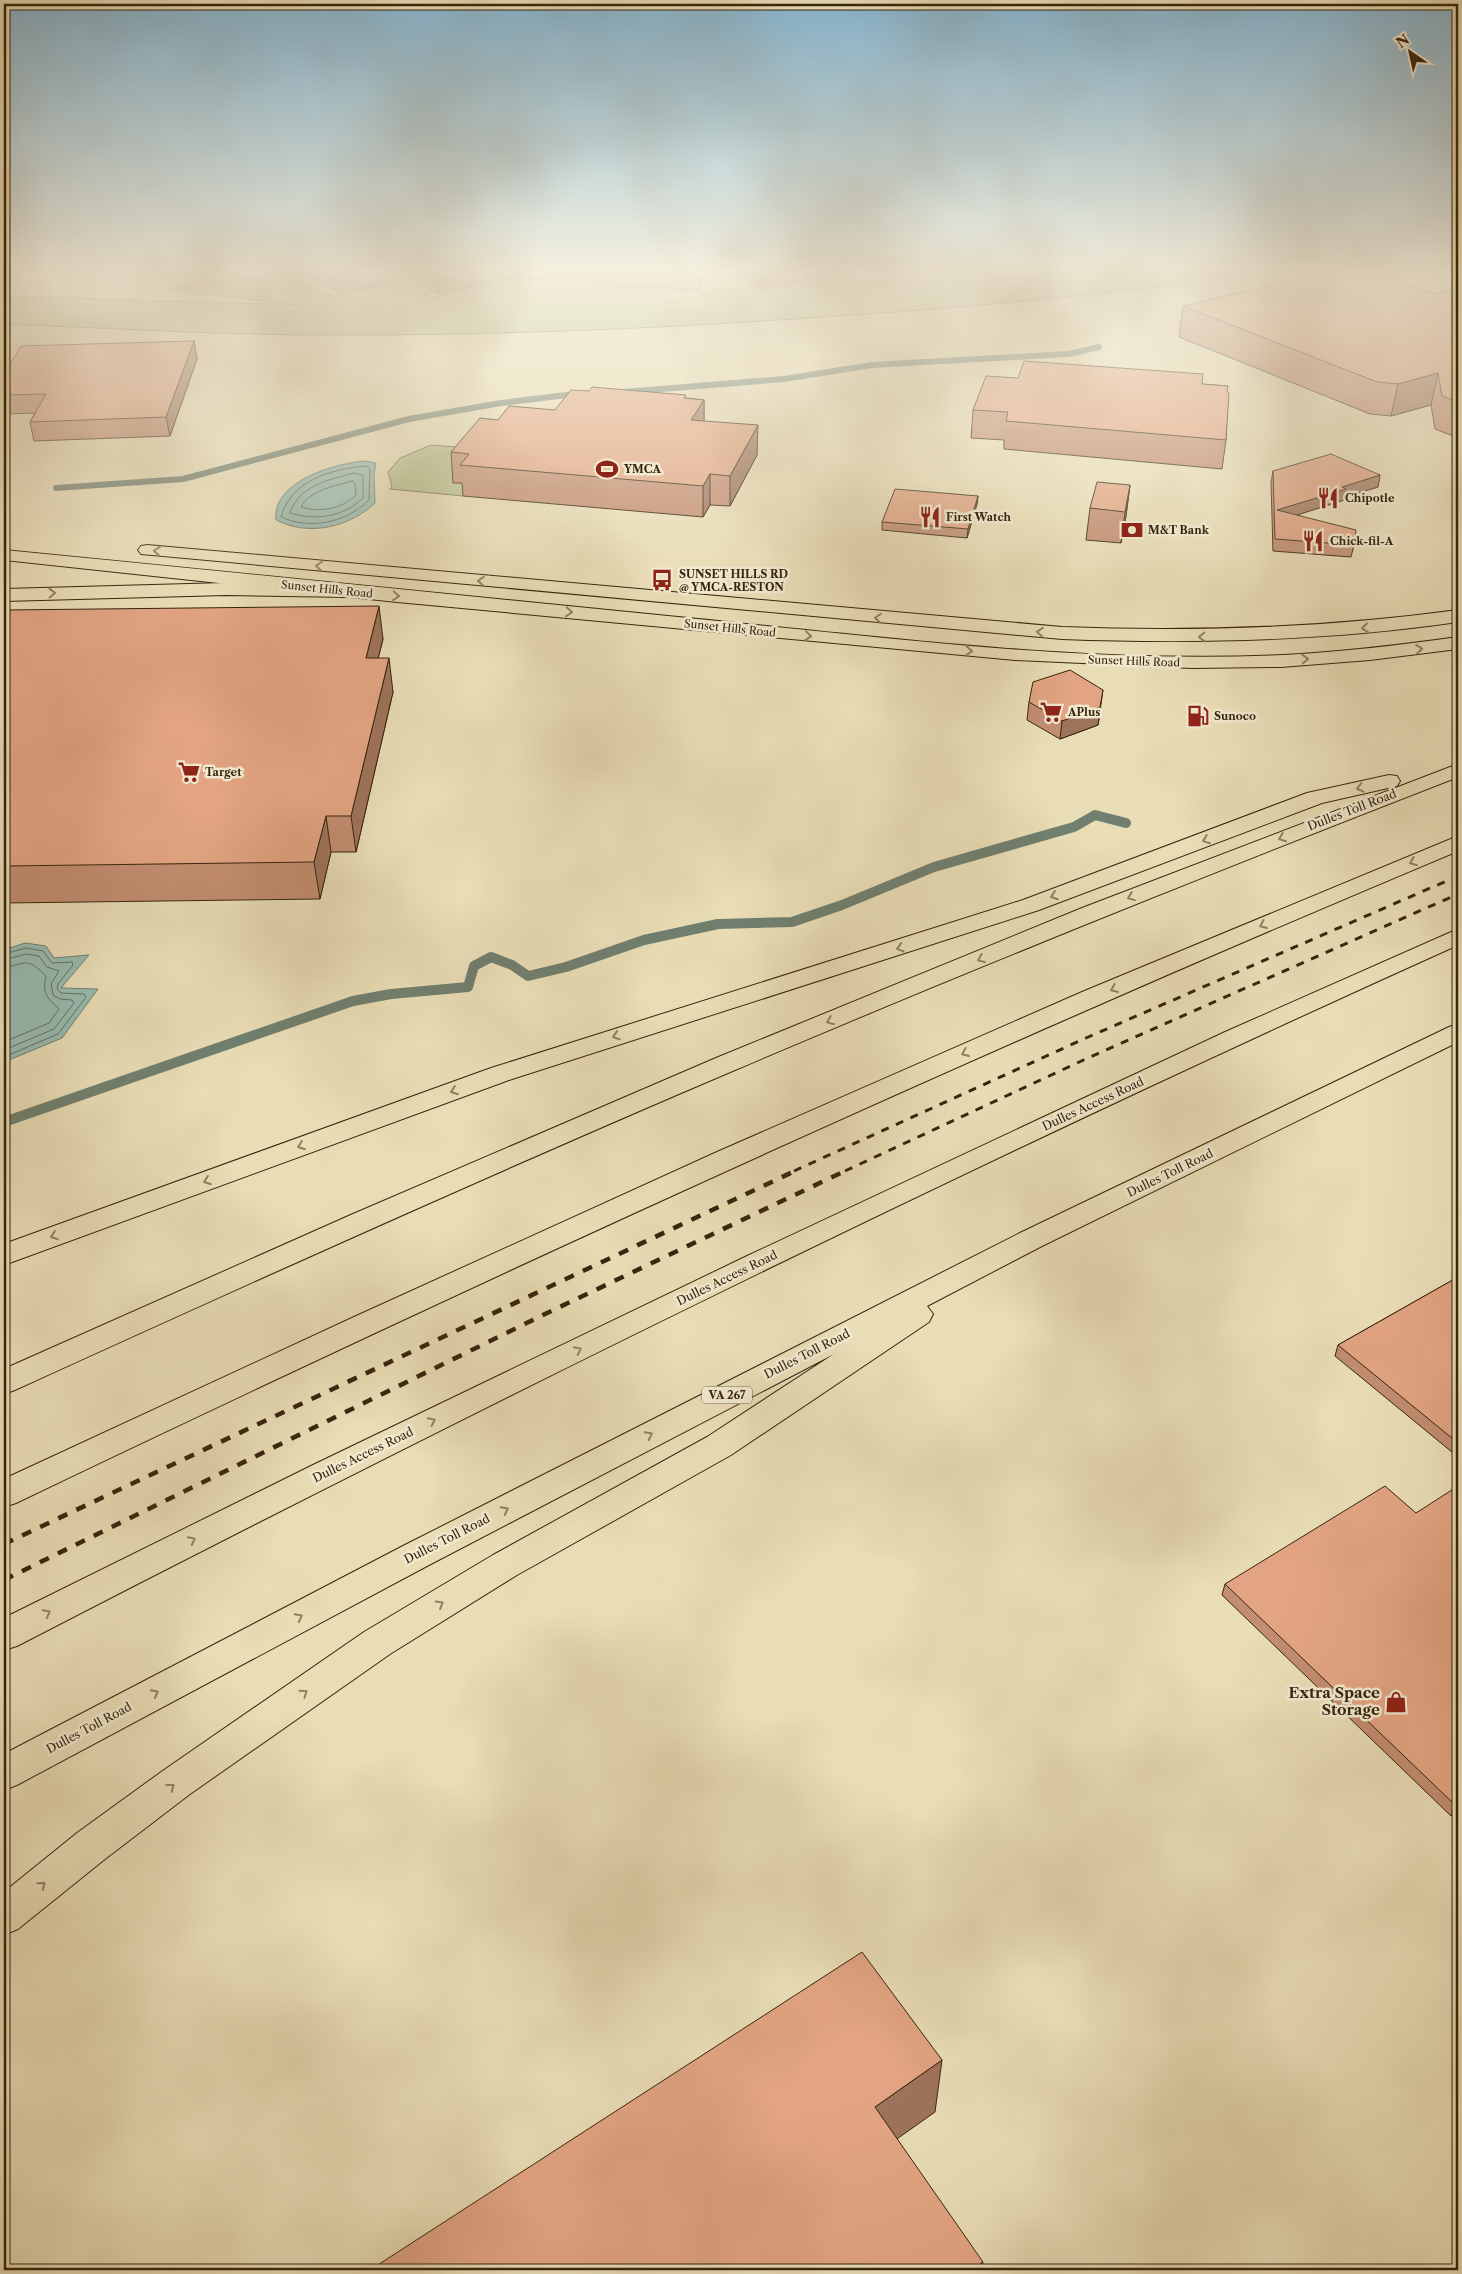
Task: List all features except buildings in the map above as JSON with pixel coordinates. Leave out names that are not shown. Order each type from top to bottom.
[{"type":"main road","name":"Sunset Hills Road","points":[[133,549],[1062,634],[1186,637],[1265,636],[1364,628],[1458,616]]},
{"type":"main road","name":"Sunset Hills Road","points":[[4,555],[347,591],[971,652],[1119,661],[1208,662],[1331,658],[1458,643]]},
{"type":"main road","points":[[4,594],[226,589],[347,591]]},
{"type":"main road","points":[[4,1254],[500,1074],[1022,908],[1315,798],[1458,764]]},
{"type":"main road","name":"Dulles Toll Road","points":[[4,1382],[411,1200],[727,1064],[1140,894],[1458,770]]},
{"type":"main road","points":[[4,1494],[584,1221],[889,1086],[1458,843]]},
{"type":"main road","name":"Dulles Access Road","points":[[4,1635],[446,1414],[726,1278],[1061,1119],[1458,936]]},
{"type":"main road","name":"Dulles Toll Road","points":[[4,1773],[424,1551],[1032,1239],[1458,1032]]},
{"type":"main road","points":[[4,1916],[91,1846],[177,1782],[377,1643],[505,1565],[719,1446],[1032,1239]]},
{"type":"green space","points":[[431,445],[481,449],[472,484],[463,496],[390,489],[392,486],[388,472],[400,458]]},
{"type":"water","points":[[366,461],[376,463],[374,474],[375,503],[365,511],[354,518],[328,527],[302,528],[276,520],[277,506],[284,495],[295,485],[323,470]]},
{"type":"water","points":[[25,943],[46,946],[54,958],[89,955],[61,988],[98,989],[62,1038],[4,1062],[4,950]]},
{"type":"waterway","points":[[624,392],[796,377]]},
{"type":"waterway","points":[[56,488],[183,479],[409,419],[501,403],[583,393]]},
{"type":"waterway","points":[[4,1122],[353,1001],[391,994],[468,987],[474,966],[491,957],[512,965],[528,976],[566,967],[644,940],[718,924],[792,922],[842,905],[934,867],[1074,827],[1095,815],[1126,823]]},
{"type":"railway","points":[[794,1171],[1086,1038],[1458,876]]},
{"type":"railway","points":[[845,1171],[1090,1057],[1458,894]]},
{"type":"railway","points":[[4,1544],[797,1170]]},
{"type":"railway","points":[[4,1580],[545,1314],[847,1170]]},
{"type":"place","name":"YMCA","points":[[607,469]]},
{"type":"place","name":"Chipotle","points":[[1328,498]]},
{"type":"place","name":"First Watch","points":[[930,517]]},
{"type":"place","name":"M&T Bank","points":[[1132,530]]},
{"type":"place","name":"Chick-fil-A","points":[[1313,541]]},
{"type":"place","name":"SUNSET HILLS RD @ YMCA-RESTON","points":[[662,580]]},
{"type":"place","name":"APlus","points":[[1051,712]]},
{"type":"place","name":"Sunoco","points":[[1198,716]]},
{"type":"place","name":"Target","points":[[189,772]]},
{"type":"place","name":"Extra Space Storage","points":[[1396,1702]]}]
